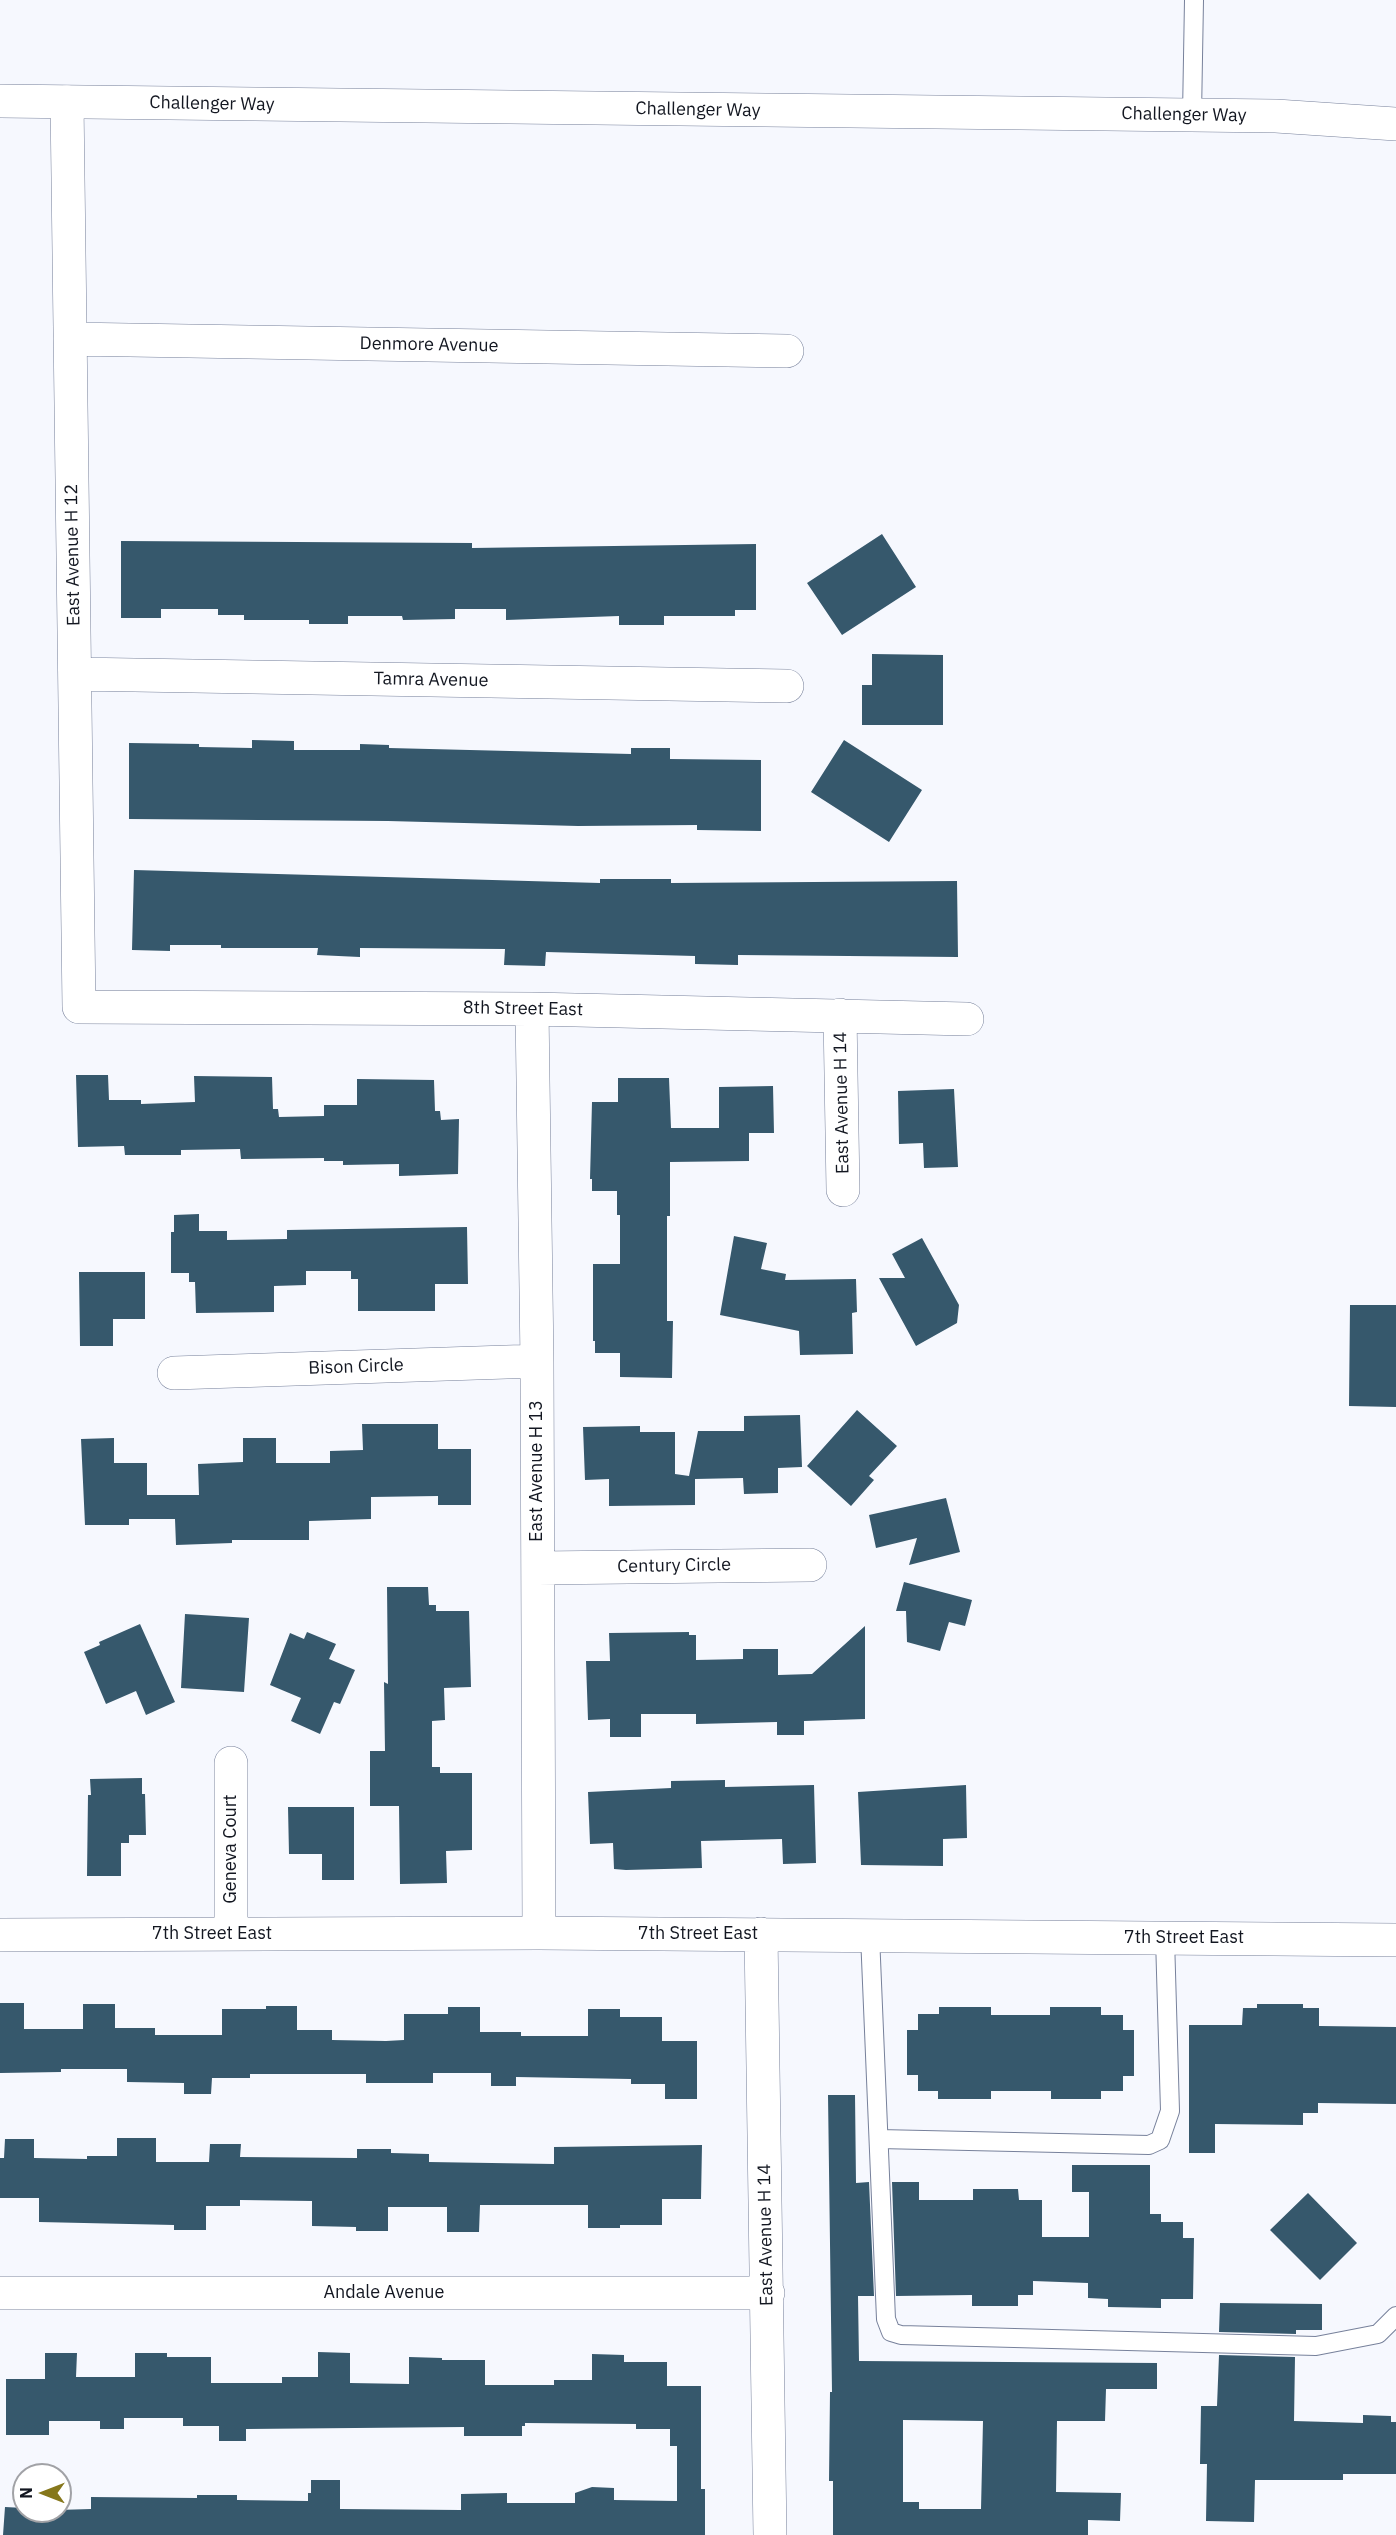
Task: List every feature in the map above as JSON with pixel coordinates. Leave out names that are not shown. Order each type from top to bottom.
[{"type":"street","name":"Challenger Way","points":[[0,100],[1276,116],[1396,124]]},
{"type":"street","name":"East Avenue H 12","points":[[67,102],[79,1007]]},
{"type":"street","name":"Denmore Avenue","points":[[70,339],[787,351]]},
{"type":"street","name":"Tamra Avenue","points":[[75,674],[787,686]]},
{"type":"street","name":"8th Street East","points":[[79,1007],[532,1009],[967,1019]]},
{"type":"street","name":"East Avenue H 13","points":[[532,1009],[537,1360],[539,1933]]},
{"type":"street","name":"East Avenue H 14","points":[[840,1015],[843,1190]]},
{"type":"street","name":"Bison Circle","points":[[174,1373],[537,1360]]},
{"type":"street","name":"Century Circle","points":[[538,1568],[810,1565]]},
{"type":"street","name":"Geneva Court","points":[[231,1763],[231,1934]]},
{"type":"street","name":"7th Street East","points":[[0,1935],[539,1933],[1396,1940]]},
{"type":"street","name":"East Avenue H 14","points":[[761,1934],[770,2535]]},
{"type":"street","name":"Andale Avenue","points":[[0,2293],[768,2293]]},
{"type":"lane","points":[[1192,115],[1194,0]]},
{"type":"lane","points":[[870,1935],[886,2319],[891,2332],[901,2335],[1316,2346],[1378,2334],[1396,2316]]},
{"type":"lane","points":[[879,2139],[1149,2145],[1160,2140],[1170,2111],[1165,1938]]},
{"type":"building","points":[[882,534],[916,587],[842,635],[807,583]]},
{"type":"building","points":[[121,541],[472,543],[472,548],[756,544],[756,610],[735,610],[735,616],[664,616],[664,625],[619,625],[619,616],[506,620],[506,609],[455,609],[455,619],[403,620],[402,616],[348,616],[348,624],[309,624],[309,620],[244,620],[244,615],[218,615],[218,609],[161,609],[161,618],[121,618]]},
{"type":"building","points":[[872,654],[943,655],[943,725],[862,725],[862,685],[872,685]]},
{"type":"building","points":[[252,740],[294,741],[294,750],[360,750],[360,744],[389,745],[389,748],[631,754],[631,748],[670,748],[670,759],[761,760],[761,831],[697,830],[697,825],[578,826],[388,821],[129,819],[129,743],[199,744],[199,747],[252,748]]},
{"type":"building","points":[[844,740],[922,790],[889,842],[811,792]]},
{"type":"building","points":[[134,870],[600,883],[600,879],[671,879],[671,883],[957,881],[958,957],[738,955],[738,965],[695,964],[695,956],[546,952],[545,966],[504,965],[505,949],[360,948],[360,957],[317,955],[318,948],[221,948],[221,945],[170,945],[170,951],[132,950]]},
{"type":"building","points":[[76,1075],[108,1075],[109,1100],[141,1100],[141,1104],[195,1102],[194,1076],[272,1077],[273,1109],[278,1109],[279,1117],[324,1116],[324,1105],[357,1105],[357,1079],[434,1080],[435,1111],[440,1111],[441,1120],[459,1119],[458,1174],[399,1176],[399,1164],[343,1165],[343,1161],[324,1161],[324,1158],[241,1159],[240,1149],[181,1150],[181,1155],[125,1155],[124,1146],[78,1147]]},
{"type":"building","points":[[618,1078],[669,1078],[671,1128],[719,1128],[719,1087],[773,1086],[774,1133],[749,1133],[749,1161],[670,1162],[670,1216],[667,1216],[667,1321],[673,1321],[672,1378],[620,1377],[620,1353],[595,1353],[593,1264],[620,1264],[620,1215],[617,1215],[617,1191],[592,1191],[592,1179],[590,1179],[592,1102],[618,1102]]},
{"type":"building","points":[[954,1089],[958,1167],[924,1168],[923,1143],[899,1144],[898,1091]]},
{"type":"building","points":[[199,1214],[199,1231],[227,1231],[227,1240],[287,1239],[287,1230],[467,1227],[468,1284],[435,1284],[435,1311],[358,1311],[358,1279],[351,1279],[351,1271],[306,1271],[306,1285],[274,1286],[274,1312],[196,1313],[195,1282],[189,1282],[189,1273],[171,1273],[171,1232],[174,1232],[174,1215]]},
{"type":"building","points":[[734,1236],[767,1243],[761,1269],[786,1274],[785,1280],[856,1279],[857,1312],[852,1313],[853,1354],[800,1355],[799,1331],[720,1315]]},
{"type":"building","points":[[922,1238],[959,1305],[957,1323],[916,1346],[879,1278],[905,1278],[892,1254]]},
{"type":"building","points":[[79,1272],[145,1272],[145,1319],[113,1319],[113,1346],[80,1346]]},
{"type":"building","points":[[1350,1305],[1396,1305],[1396,1407],[1349,1406]]},
{"type":"building","points":[[857,1410],[897,1446],[869,1476],[874,1480],[851,1506],[807,1466]]},
{"type":"building","points":[[800,1415],[802,1467],[778,1468],[778,1493],[744,1494],[743,1478],[695,1479],[695,1505],[609,1506],[609,1479],[585,1480],[583,1427],[640,1426],[640,1432],[675,1432],[675,1474],[689,1476],[698,1431],[744,1431],[744,1416]]},
{"type":"building","points":[[362,1424],[438,1424],[438,1449],[471,1449],[471,1505],[438,1505],[438,1496],[371,1497],[371,1519],[309,1521],[309,1540],[232,1540],[232,1543],[176,1545],[175,1519],[129,1519],[129,1525],[85,1525],[81,1439],[114,1438],[114,1463],[147,1463],[147,1495],[199,1495],[198,1464],[243,1462],[243,1438],[276,1438],[276,1463],[330,1463],[330,1451],[363,1450]]},
{"type":"building","points":[[946,1498],[960,1552],[909,1565],[917,1538],[876,1548],[869,1515]]},
{"type":"building","points":[[904,1582],[972,1600],[965,1626],[949,1622],[940,1651],[907,1642],[906,1611],[896,1611]]},
{"type":"building","points":[[387,1587],[428,1587],[429,1605],[436,1605],[436,1611],[469,1611],[471,1687],[444,1688],[445,1720],[432,1721],[432,1767],[440,1767],[440,1773],[472,1773],[472,1850],[446,1851],[447,1883],[400,1884],[399,1806],[370,1806],[370,1751],[385,1751],[384,1682],[388,1684]]},
{"type":"building","points":[[185,1614],[249,1618],[244,1692],[181,1688]]},
{"type":"building","points":[[140,1624],[175,1702],[146,1715],[136,1691],[106,1704],[84,1652],[100,1645],[99,1642]]},
{"type":"building","points":[[865,1626],[865,1719],[804,1721],[804,1735],[777,1735],[777,1722],[696,1724],[696,1714],[641,1714],[641,1737],[610,1737],[610,1719],[588,1720],[586,1661],[610,1661],[609,1633],[689,1632],[689,1635],[696,1635],[696,1660],[743,1659],[743,1649],[778,1649],[778,1675],[812,1674]]},
{"type":"building","points":[[307,1632],[336,1644],[329,1659],[355,1670],[340,1704],[334,1702],[320,1734],[291,1721],[301,1698],[270,1685],[290,1633],[304,1639]]},
{"type":"building","points":[[142,1778],[142,1794],[145,1794],[146,1835],[129,1835],[129,1843],[121,1843],[121,1876],[87,1876],[90,1779]]},
{"type":"building","points":[[725,1780],[725,1787],[814,1785],[816,1863],[783,1864],[782,1839],[701,1841],[702,1868],[614,1869],[613,1843],[590,1844],[588,1792],[671,1788],[671,1781]]},
{"type":"building","points":[[966,1785],[967,1838],[943,1839],[943,1866],[861,1865],[858,1792]]},
{"type":"building","points":[[288,1807],[354,1807],[354,1880],[322,1880],[322,1854],[289,1854]]},
{"type":"building","points":[[0,2003],[24,2003],[24,2029],[83,2029],[83,2004],[115,2004],[115,2028],[155,2028],[155,2035],[222,2035],[222,2009],[297,2006],[297,2030],[332,2030],[332,2040],[386,2041],[404,2040],[404,2014],[448,2014],[448,2007],[480,2007],[480,2032],[521,2032],[521,2036],[588,2036],[588,2009],[620,2009],[620,2017],[662,2017],[662,2041],[697,2041],[697,2099],[665,2099],[665,2084],[631,2084],[631,2079],[516,2077],[516,2086],[491,2086],[491,2073],[433,2073],[433,2083],[366,2083],[366,2074],[250,2074],[250,2078],[212,2078],[211,2094],[184,2094],[184,2083],[127,2082],[127,2069],[61,2069],[61,2072],[0,2073]]},
{"type":"building","points":[[1257,2004],[1303,2004],[1303,2008],[1319,2008],[1319,2026],[1396,2027],[1396,2104],[1318,2103],[1318,2113],[1303,2113],[1303,2125],[1215,2124],[1215,2153],[1189,2153],[1189,2025],[1242,2025],[1243,2008],[1257,2008]]},
{"type":"building","points":[[939,2007],[991,2007],[991,2015],[1050,2015],[1050,2007],[1101,2007],[1101,2015],[1123,2015],[1123,2030],[1134,2030],[1134,2076],[1123,2076],[1123,2091],[1101,2091],[1101,2099],[1051,2099],[1051,2091],[991,2091],[991,2099],[938,2099],[938,2091],[918,2091],[918,2075],[907,2075],[907,2030],[918,2030],[918,2014],[939,2014]]},
{"type":"building","points":[[828,2095],[855,2095],[856,2183],[869,2182],[874,2296],[858,2296],[859,2361],[1157,2363],[1157,2389],[1106,2389],[1105,2421],[1057,2421],[1056,2492],[1121,2493],[1120,2521],[1088,2520],[1088,2535],[833,2535],[833,2481],[829,2481],[830,2392],[832,2392]],"holes":[[[903,2420],[983,2421],[981,2509],[919,2509],[919,2502],[903,2502]]]},
{"type":"building","points":[[117,2138],[156,2138],[156,2162],[209,2162],[210,2144],[241,2144],[240,2157],[357,2158],[357,2149],[391,2149],[391,2153],[429,2154],[429,2162],[554,2164],[554,2147],[702,2145],[701,2199],[662,2199],[662,2225],[620,2225],[620,2228],[588,2228],[588,2205],[480,2205],[479,2232],[447,2232],[447,2207],[388,2207],[388,2231],[356,2231],[356,2227],[312,2226],[312,2201],[240,2200],[240,2206],[206,2206],[206,2230],[174,2230],[174,2225],[39,2222],[39,2198],[0,2198],[0,2158],[4,2158],[5,2139],[34,2139],[34,2158],[87,2159],[87,2156],[117,2156]]},
{"type":"building","points":[[1072,2165],[1150,2165],[1150,2214],[1161,2214],[1161,2222],[1183,2222],[1183,2238],[1194,2238],[1193,2299],[1161,2299],[1161,2308],[1108,2307],[1108,2299],[1088,2298],[1088,2283],[1033,2281],[1033,2295],[1018,2295],[1018,2306],[972,2306],[972,2295],[896,2296],[892,2182],[919,2182],[919,2200],[973,2200],[973,2189],[1018,2189],[1019,2200],[1042,2200],[1042,2237],[1089,2237],[1089,2192],[1072,2192]]},
{"type":"building","points":[[1308,2193],[1357,2243],[1320,2280],[1270,2230]]},
{"type":"building","points":[[1220,2303],[1322,2304],[1322,2330],[1296,2330],[1296,2334],[1219,2332]]},
{"type":"building","points":[[318,2352],[350,2353],[350,2383],[409,2384],[409,2357],[485,2360],[485,2385],[554,2385],[554,2380],[592,2380],[592,2354],[624,2355],[624,2362],[667,2362],[667,2386],[701,2386],[701,2489],[705,2489],[705,2535],[3,2535],[5,2507],[12,2507],[12,2523],[72,2523],[72,2510],[91,2509],[91,2497],[197,2498],[197,2495],[237,2495],[237,2500],[308,2501],[308,2493],[311,2493],[311,2480],[340,2480],[340,2509],[461,2510],[461,2494],[507,2493],[507,2503],[575,2503],[575,2493],[592,2487],[614,2488],[614,2500],[677,2501],[677,2446],[670,2446],[670,2429],[636,2429],[636,2424],[525,2423],[525,2426],[522,2426],[522,2436],[464,2436],[464,2427],[246,2429],[246,2441],[219,2441],[219,2426],[183,2426],[183,2418],[124,2418],[124,2429],[100,2429],[100,2421],[49,2421],[49,2435],[6,2435],[6,2379],[45,2379],[45,2353],[77,2353],[76,2377],[135,2377],[135,2353],[167,2353],[167,2357],[211,2357],[211,2383],[282,2383],[282,2377],[318,2377]]},
{"type":"building","points":[[1219,2355],[1295,2357],[1294,2421],[1363,2423],[1363,2415],[1391,2416],[1391,2422],[1396,2422],[1396,2474],[1343,2474],[1343,2480],[1255,2480],[1254,2522],[1206,2521],[1207,2464],[1200,2464],[1201,2406],[1217,2406]]}]
